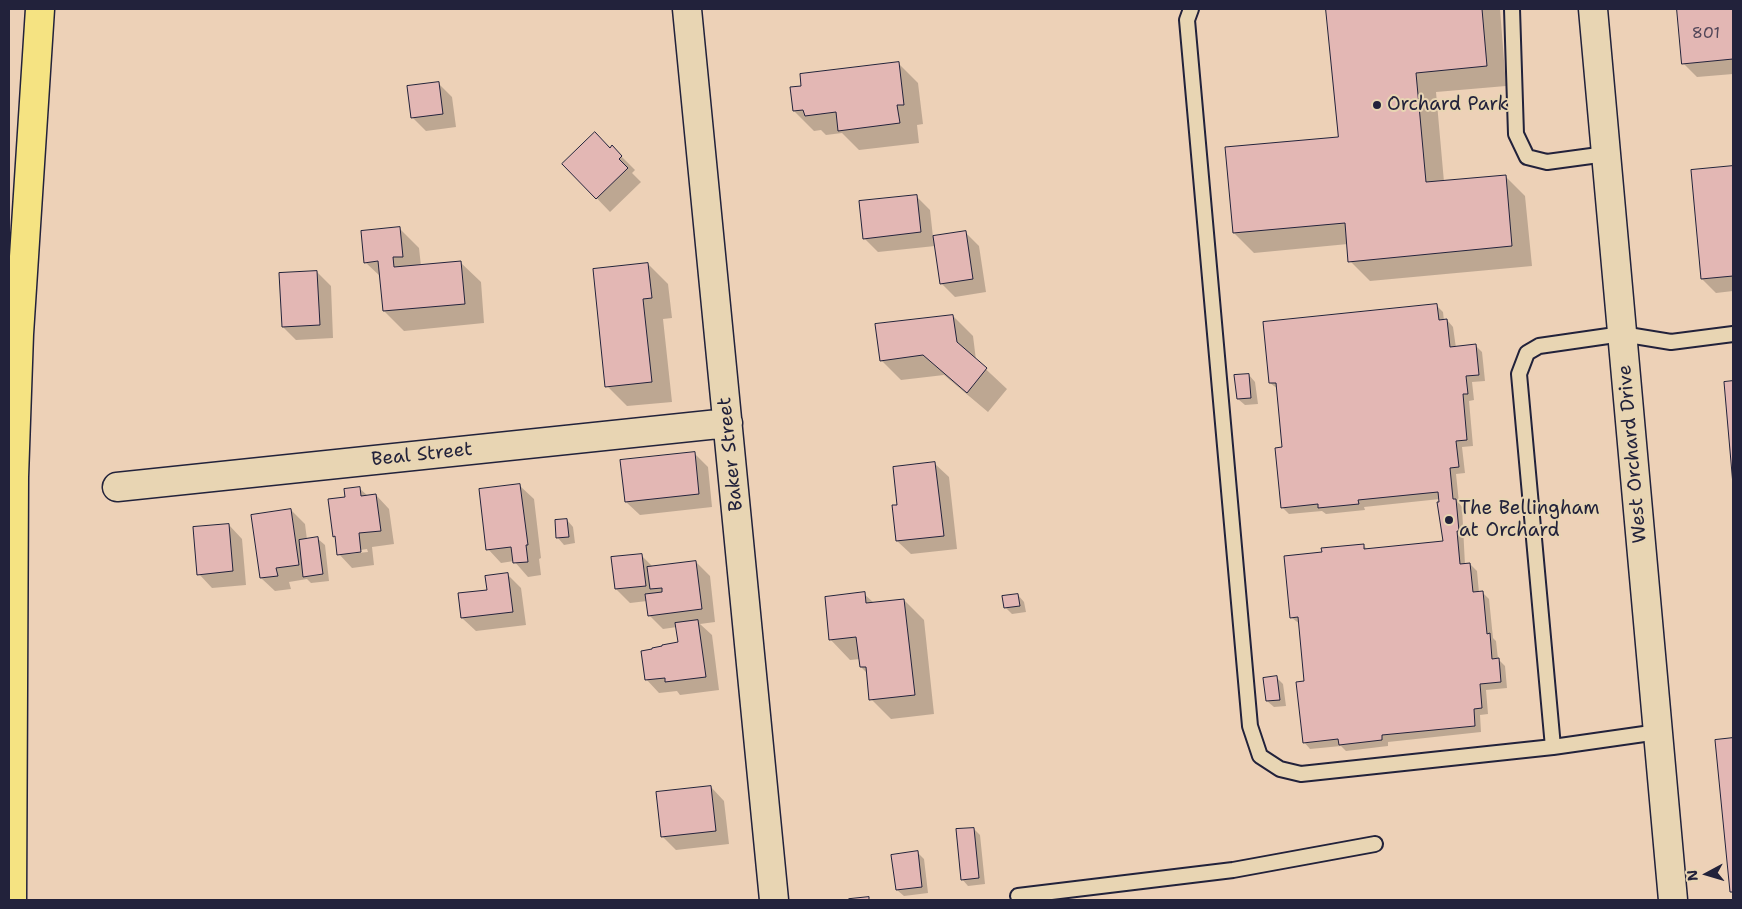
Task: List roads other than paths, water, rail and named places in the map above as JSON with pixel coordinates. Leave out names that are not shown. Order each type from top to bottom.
[{"type":"highway","points":[[12,900],[14,468],[20,324],[40,9]]},
{"type":"street","name":"Baker Street","points":[[687,9],[774,900]]},
{"type":"street","name":"West Orchard Drive","points":[[1593,9],[1673,900]]},
{"type":"street","name":"Beal Street","points":[[117,486],[728,423]]},
{"type":"lane","points":[[1191,9],[1187,20],[1250,726],[1260,756],[1280,769],[1301,774],[1553,746],[1658,732]]},
{"type":"lane","points":[[1512,9],[1516,134],[1527,157],[1547,162],[1606,154]]},
{"type":"lane","points":[[1553,746],[1519,374],[1526,353],[1539,346],[1622,334],[1671,342],[1733,334]]},
{"type":"lane","points":[[1018,896],[1233,870],[1375,844]]},
{"type":"place","name":"Orchard Park","points":[[1377,105]]},
{"type":"place","name":"The Bellingham at Orchard","points":[[1449,520]]}]
